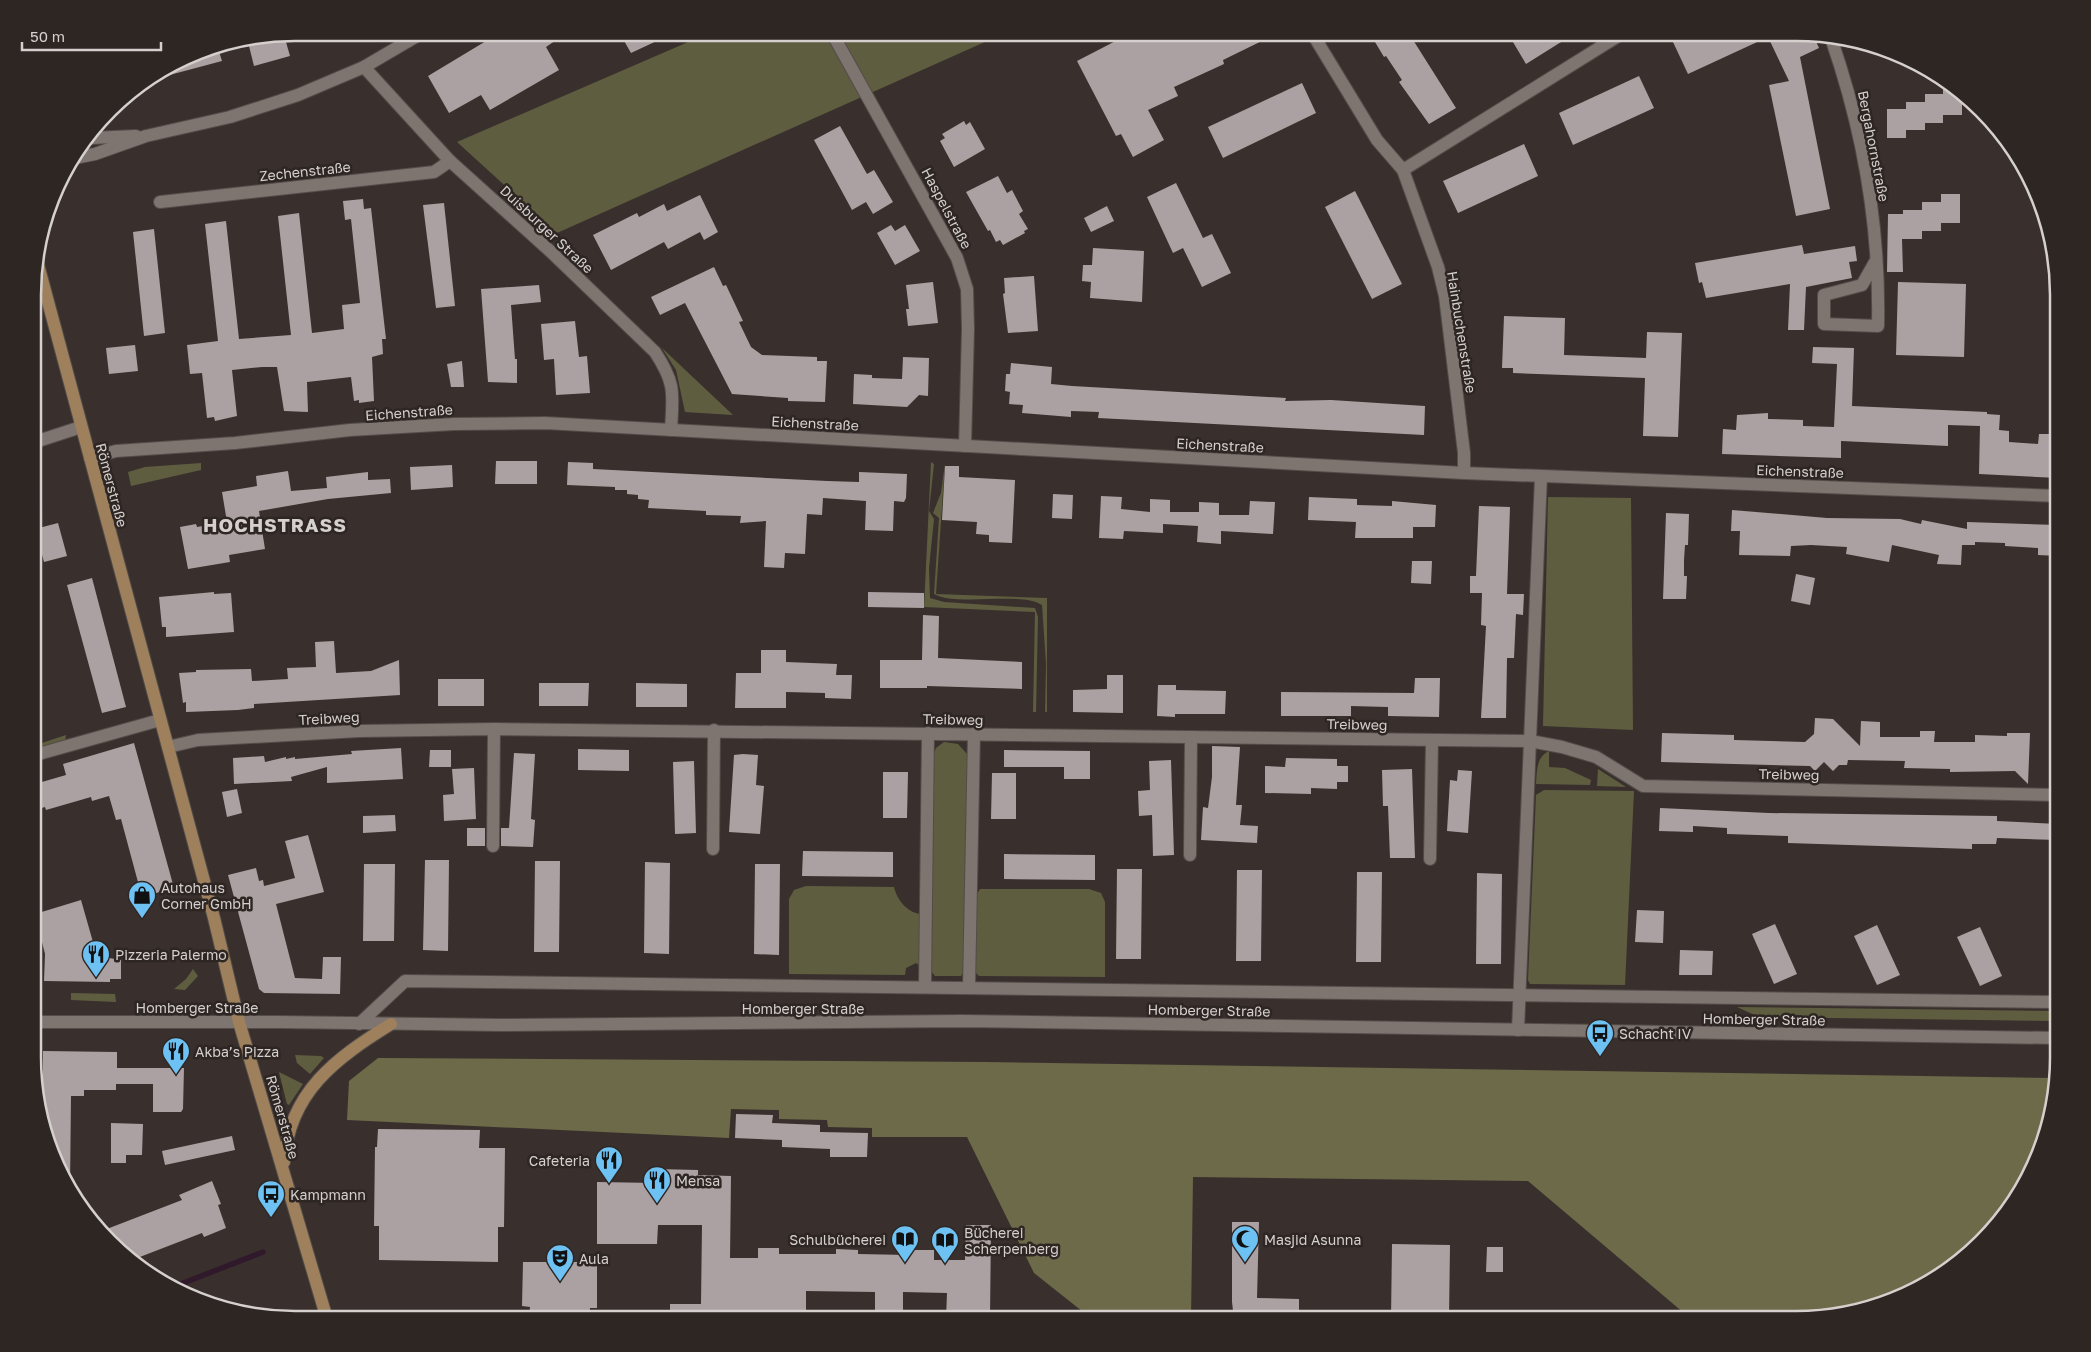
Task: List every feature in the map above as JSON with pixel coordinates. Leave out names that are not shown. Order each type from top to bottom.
[{"type":"main road","name":"Römerstraße","points":[[42,280],[219,936],[239,1022],[324,1311]]},
{"type":"main road","points":[[283,1172],[285,1147],[290,1125],[306,1094],[337,1060],[391,1024]]},
{"type":"street","points":[[82,157],[96,154],[146,136],[230,117],[298,94],[364,67],[407,41]]},
{"type":"street","name":"Haspelstraße","points":[[837,41],[957,258],[966,289],[968,319],[965,446]]},
{"type":"street","name":"Hainbuchenstraße","points":[[1317,41],[1377,140],[1402,170],[1438,268],[1445,296],[1464,453],[1464,473]]},
{"type":"street","points":[[1402,170],[1609,41]]},
{"type":"street","name":"Bergahornstraße","points":[[1833,44],[1849,94],[1862,152],[1872,214],[1879,297],[1878,326],[1824,324],[1824,295],[1862,285],[1875,262]]},
{"type":"street","name":"Duisburger Straße","points":[[364,67],[450,160],[550,251],[655,352],[668,372],[673,390],[671,430]]},
{"type":"street","points":[[96,138],[146,136]]},
{"type":"street","name":"Zechenstraße","points":[[160,202],[434,172],[450,160]]},
{"type":"street","name":"Eichenstraße","points":[[90,458],[116,451],[235,443],[350,430],[454,424],[545,423],[1464,473],[2050,496]]},
{"type":"street","points":[[41,440],[81,427]]},
{"type":"street","points":[[1518,1030],[1541,476]]},
{"type":"street","points":[[41,753],[160,720]]},
{"type":"street","points":[[493,846],[494,729]]},
{"type":"street","name":"Treibweg","points":[[168,747],[198,740],[359,731],[494,729],[714,730],[1530,741],[1562,746],[1596,757],[1643,786],[2050,795]]},
{"type":"street","points":[[713,849],[714,730]]},
{"type":"street","points":[[925,986],[928,734]]},
{"type":"street","points":[[970,987],[974,734]]},
{"type":"street","points":[[1190,855],[1191,737]]},
{"type":"street","points":[[1430,859],[1432,740]]},
{"type":"street","name":"Homberger Straße","points":[[359,1024],[405,981],[925,986],[1520,998],[2050,1002]]},
{"type":"street","name":"Homberger Straße","points":[[41,1022],[391,1024],[962,1021],[2050,1038]]},
{"type":"shaded area","points":[[691,41],[987,41],[557,233],[457,142]]},
{"type":"shaded area","points":[[662,348],[733,415],[685,412],[676,370]]},
{"type":"shaded area","points":[[931,462],[934,464],[929,511],[934,519],[929,568],[930,598],[944,602],[1035,608],[1038,617],[1036,712],[1033,712],[1035,612],[924,607]]},
{"type":"shaded area","points":[[201,463],[201,470],[131,486],[128,472],[145,467]]},
{"type":"shaded area","points":[[945,463],[936,594],[1047,598],[1047,712],[1045,712],[1046,664],[1042,605],[1020,599],[973,600],[944,598],[934,594],[939,518],[933,513],[941,493]]},
{"type":"shaded area","points":[[1548,497],[1631,498],[1633,730],[1543,726]]},
{"type":"shaded area","points":[[66,735],[65,742],[49,744],[48,748],[41,750],[41,743]]},
{"type":"shaded area","points":[[944,742],[958,744],[968,755],[965,969],[961,976],[935,976],[931,971],[933,756],[936,748]]},
{"type":"shaded area","points":[[1549,751],[1549,767],[1565,768],[1591,780],[1590,785],[1536,784],[1539,761]]},
{"type":"shaded area","points":[[1598,769],[1626,787],[1597,786]]},
{"type":"shaded area","points":[[1544,790],[1634,791],[1625,985],[1530,984],[1528,980],[1536,795]]},
{"type":"shaded area","points":[[806,886],[894,887],[903,905],[911,911],[920,914],[919,965],[916,963],[906,968],[905,975],[789,974],[789,899],[794,890]]},
{"type":"shaded area","points":[[980,889],[1089,889],[1101,893],[1105,902],[1105,977],[979,976],[976,973],[975,964],[977,894]]},
{"type":"shaded area","points":[[193,969],[198,976],[185,990],[174,989],[186,979]]},
{"type":"shaded area","points":[[71,993],[115,994],[116,1002],[71,1000]]},
{"type":"shaded area","points":[[1737,1007],[2050,1011],[2050,1021],[1759,1017]]},
{"type":"shaded area","points":[[295,1055],[321,1056],[324,1058],[310,1074],[297,1063]]},
{"type":"shaded area","points":[[378,1058],[986,1062],[2049,1078],[2041,1123],[2024,1169],[2007,1198],[1987,1224],[1963,1248],[1923,1277],[1893,1291],[1845,1306],[1796,1311],[1682,1311],[1528,1181],[1193,1177],[1191,1311],[1082,1311],[1034,1273],[967,1137],[872,1137],[872,1128],[828,1127],[827,1120],[779,1119],[779,1110],[731,1109],[729,1138],[347,1120],[349,1081]]},
{"type":"shaded area","points":[[279,1072],[303,1084],[289,1105],[287,1104]]},
{"type":"building","points":[[486,41],[555,41],[546,47],[559,70],[490,110],[481,95],[449,113],[428,76]]},
{"type":"building","points":[[624,41],[657,41],[631,53]]},
{"type":"building","points":[[1116,41],[1262,41],[1223,60],[1224,64],[1174,87],[1178,96],[1148,110],[1164,140],[1133,157],[1121,134],[1116,136],[1077,61]]},
{"type":"building","points":[[1374,41],[1414,41],[1456,108],[1429,124],[1399,82],[1402,80],[1386,56],[1384,57]]},
{"type":"building","points":[[1512,41],[1563,41],[1526,64]]},
{"type":"building","points":[[1675,41],[1759,41],[1688,74],[1673,42]]},
{"type":"building","points":[[1770,41],[1816,42],[1819,48],[1800,57],[1830,209],[1796,216],[1769,85],[1789,81]]},
{"type":"building","points":[[286,42],[290,56],[254,66],[249,45]]},
{"type":"building","points":[[220,53],[222,61],[167,76],[183,67]]},
{"type":"building","points":[[1639,76],[1654,108],[1573,145],[1559,113]]},
{"type":"building","points":[[1302,83],[1316,113],[1223,158],[1208,127]]},
{"type":"building","points":[[1943,89],[1962,103],[1962,115],[1943,115],[1943,123],[1925,123],[1925,130],[1906,130],[1906,138],[1887,138],[1887,109],[1906,109],[1906,102],[1925,102],[1925,94],[1943,94]]},
{"type":"building","points":[[964,121],[966,125],[970,122],[985,149],[954,167],[940,141],[945,138],[942,134]]},
{"type":"building","points":[[840,126],[867,174],[874,170],[893,202],[873,214],[866,202],[852,210],[814,140]]},
{"type":"building","points":[[1524,144],[1538,176],[1458,213],[1443,181]]},
{"type":"building","points":[[998,176],[1007,193],[1012,190],[1023,211],[1019,214],[1028,229],[1024,231],[1025,233],[1003,245],[1000,240],[996,242],[990,230],[988,231],[966,192]]},
{"type":"building","points":[[1176,183],[1203,238],[1212,234],[1231,273],[1202,287],[1183,248],[1173,253],[1147,197]]},
{"type":"building","points":[[1355,191],[1402,284],[1372,299],[1325,207]]},
{"type":"building","points":[[1941,194],[1960,194],[1960,223],[1941,223],[1941,231],[1922,231],[1922,239],[1902,239],[1903,272],[1887,272],[1888,214],[1903,214],[1903,210],[1922,210],[1922,202],[1941,202]]},
{"type":"building","points":[[700,195],[718,232],[704,240],[700,232],[668,249],[664,242],[611,270],[593,235],[637,213],[639,217],[664,204],[667,211]]},
{"type":"building","points":[[363,199],[364,209],[371,208],[386,339],[382,339],[383,354],[372,357],[374,401],[359,403],[359,400],[354,401],[351,377],[307,382],[308,412],[284,411],[277,367],[232,370],[237,416],[215,421],[214,417],[207,418],[202,373],[190,374],[187,345],[218,341],[205,224],[226,221],[239,339],[291,335],[278,216],[299,213],[312,333],[344,329],[342,305],[360,303],[351,219],[345,220],[343,201]]},
{"type":"building","points":[[444,203],[455,306],[436,308],[423,205]]},
{"type":"building","points":[[1107,206],[1114,221],[1091,232],[1084,218]]},
{"type":"building","points":[[891,225],[895,231],[905,225],[920,251],[895,265],[877,233]]},
{"type":"building","points":[[154,229],[165,333],[144,336],[133,232]]},
{"type":"building","points":[[1802,245],[1804,254],[1855,246],[1857,261],[1849,262],[1852,278],[1806,287],[1804,330],[1788,330],[1790,284],[1706,298],[1702,282],[1699,283],[1695,263]]},
{"type":"building","points":[[1093,248],[1144,251],[1142,302],[1090,298],[1091,282],[1082,281],[1083,265],[1092,265]]},
{"type":"building","points":[[714,267],[723,286],[726,285],[743,321],[739,322],[751,347],[762,355],[817,357],[817,361],[827,361],[825,402],[788,401],[788,398],[732,394],[685,303],[660,315],[651,297]]},
{"type":"building","points":[[1034,276],[1038,331],[1008,333],[1003,294],[1005,293],[1004,278]]},
{"type":"building","points":[[933,282],[938,323],[908,326],[906,309],[909,309],[906,285]]},
{"type":"building","points":[[1898,282],[1966,284],[1964,357],[1896,355]]},
{"type":"building","points":[[539,285],[541,302],[511,305],[515,359],[517,359],[517,383],[488,382],[481,289]]},
{"type":"building","points":[[1504,316],[1565,318],[1564,355],[1646,358],[1647,332],[1682,333],[1678,437],[1643,436],[1645,378],[1513,373],[1513,368],[1502,368]]},
{"type":"building","points":[[575,321],[579,357],[587,356],[590,393],[556,395],[554,359],[544,360],[541,324]]},
{"type":"building","points":[[135,345],[138,371],[109,374],[106,348]]},
{"type":"building","points":[[1813,347],[1854,348],[1852,406],[1987,412],[1987,414],[2000,415],[1999,430],[2009,431],[2009,442],[2038,444],[2039,434],[2050,434],[2050,478],[1979,474],[1980,426],[1948,425],[1948,446],[1841,441],[1841,458],[1722,454],[1723,429],[1736,430],[1737,415],[1768,413],[1768,419],[1803,420],[1803,426],[1834,427],[1837,364],[1812,363]]},
{"type":"building","points":[[903,357],[929,358],[928,396],[919,395],[907,407],[853,404],[854,374],[872,375],[872,378],[902,379]]},
{"type":"building","points":[[462,361],[464,387],[451,387],[447,364]]},
{"type":"building","points":[[1011,363],[1052,367],[1051,384],[1286,398],[1285,401],[1331,400],[1425,406],[1424,435],[1098,418],[1099,412],[1071,411],[1071,417],[1022,413],[1023,405],[1009,404],[1010,392],[1005,391],[1006,374],[1010,374]]},
{"type":"building","points":[[496,461],[537,461],[537,484],[495,484]]},
{"type":"building","points":[[568,462],[593,463],[593,469],[827,481],[859,482],[859,472],[907,474],[906,498],[904,502],[894,501],[893,531],[865,530],[866,501],[823,498],[822,515],[807,514],[805,554],[785,553],[784,568],[764,567],[766,521],[740,523],[741,516],[706,515],[706,511],[648,508],[649,500],[638,499],[638,495],[627,494],[627,490],[615,490],[615,487],[567,485]]},
{"type":"building","points":[[452,465],[453,487],[411,490],[410,467]]},
{"type":"building","points":[[945,466],[959,466],[959,477],[1015,480],[1012,543],[989,542],[989,535],[976,534],[977,522],[942,520]]},
{"type":"building","points":[[288,471],[291,491],[327,488],[326,477],[368,472],[368,480],[390,479],[391,493],[328,499],[259,511],[265,549],[229,555],[230,562],[188,569],[180,527],[196,524],[197,527],[227,522],[222,492],[257,486],[256,476]]},
{"type":"building","points":[[1053,494],[1073,495],[1072,519],[1052,518]]},
{"type":"building","points":[[1101,496],[1122,497],[1121,509],[1150,512],[1150,499],[1170,500],[1170,512],[1199,512],[1199,502],[1219,503],[1219,515],[1249,515],[1250,501],[1275,502],[1273,534],[1221,531],[1221,544],[1197,542],[1198,526],[1163,524],[1163,533],[1124,531],[1123,539],[1099,538]]},
{"type":"building","points":[[1309,497],[1357,499],[1357,505],[1392,506],[1392,501],[1436,505],[1435,527],[1413,527],[1413,538],[1355,538],[1356,522],[1308,520]]},
{"type":"building","points":[[1479,506],[1510,507],[1507,594],[1524,594],[1523,615],[1516,614],[1514,658],[1507,658],[1506,718],[1481,718],[1486,626],[1481,625],[1482,593],[1470,593],[1470,576],[1476,576]]},
{"type":"building","points":[[1732,510],[1827,518],[1900,519],[1921,524],[1922,520],[1967,529],[1967,522],[2050,525],[2050,556],[2038,555],[2038,548],[2005,546],[2005,543],[1975,542],[1975,545],[1962,545],[1961,565],[1937,564],[1939,555],[1892,545],[1889,562],[1846,554],[1847,547],[1811,545],[1791,546],[1790,556],[1739,555],[1740,531],[1731,531]]},
{"type":"building","points":[[1666,513],[1689,514],[1688,545],[1685,545],[1684,560],[1684,576],[1687,576],[1686,599],[1663,599]]},
{"type":"building","points":[[58,523],[67,556],[44,562],[41,551],[41,527]]},
{"type":"building","points":[[1412,561],[1432,561],[1431,584],[1411,583]]},
{"type":"building","points":[[1796,574],[1815,578],[1810,605],[1791,601]]},
{"type":"building","points":[[92,578],[126,707],[102,713],[67,585]]},
{"type":"building","points":[[214,592],[214,594],[231,593],[234,632],[166,637],[166,627],[162,627],[159,597]]},
{"type":"building","points":[[868,592],[924,593],[924,608],[868,607]]},
{"type":"building","points":[[923,615],[939,616],[938,658],[1022,662],[1022,689],[927,686],[927,688],[880,688],[880,660],[922,660]]},
{"type":"building","points":[[334,641],[336,673],[371,671],[399,660],[400,695],[254,704],[254,708],[238,710],[186,712],[186,702],[183,703],[179,673],[196,672],[196,670],[251,669],[252,681],[288,679],[287,668],[316,667],[315,642]]},
{"type":"building","points":[[761,650],[786,650],[786,662],[837,664],[836,675],[852,675],[851,699],[825,698],[825,693],[786,692],[786,708],[735,708],[736,673],[761,673]]},
{"type":"building","points":[[1107,675],[1123,675],[1123,713],[1073,712],[1073,690],[1107,689]]},
{"type":"building","points":[[1415,678],[1440,678],[1439,717],[1388,716],[1388,707],[1351,706],[1351,716],[1281,716],[1281,692],[1414,693]]},
{"type":"building","points":[[438,679],[484,679],[484,706],[438,706]]},
{"type":"building","points":[[539,683],[589,683],[588,706],[539,706]]},
{"type":"building","points":[[636,683],[687,684],[687,707],[636,707]]},
{"type":"building","points":[[1158,685],[1176,685],[1176,690],[1226,691],[1225,714],[1175,714],[1175,717],[1157,716]]},
{"type":"building","points":[[1815,718],[1833,719],[1860,746],[1861,721],[1880,722],[1880,737],[1920,737],[1920,731],[1935,731],[1934,742],[1975,742],[1975,735],[2007,736],[2007,733],[2030,733],[2028,784],[2015,771],[1950,772],[1950,769],[1904,768],[1905,761],[1848,760],[1847,765],[1839,765],[1833,771],[1824,762],[1815,771],[1810,766],[1661,762],[1662,733],[1734,735],[1734,740],[1805,742],[1814,734]]},
{"type":"building","points":[[134,743],[174,888],[142,897],[121,819],[116,820],[109,796],[92,801],[91,797],[46,810],[45,807],[41,808],[41,782],[66,775],[63,764]]},
{"type":"building","points":[[1212,746],[1240,747],[1236,805],[1242,805],[1240,825],[1258,826],[1257,843],[1201,840],[1203,807],[1208,808],[1212,777]]},
{"type":"building","points":[[401,748],[403,779],[327,783],[327,767],[291,777],[292,781],[234,784],[233,758],[264,756],[265,762],[286,757],[286,759],[295,757],[295,759],[352,754],[351,751]]},
{"type":"building","points":[[578,749],[629,750],[629,771],[578,770]]},
{"type":"building","points":[[430,750],[451,750],[451,767],[429,767]]},
{"type":"building","points":[[1004,750],[1090,751],[1090,779],[1064,779],[1064,767],[1004,767]]},
{"type":"building","points":[[514,753],[535,754],[531,819],[535,820],[533,847],[501,846],[501,828],[509,828]]},
{"type":"building","points":[[734,755],[758,755],[756,785],[764,786],[760,834],[729,832]]},
{"type":"building","points":[[1286,758],[1337,759],[1337,766],[1348,766],[1348,782],[1337,782],[1337,789],[1311,788],[1311,794],[1265,793],[1265,766],[1285,767]]},
{"type":"building","points":[[1171,760],[1174,855],[1153,856],[1152,815],[1139,816],[1138,791],[1150,790],[1149,761]]},
{"type":"building","points":[[694,761],[696,833],[675,834],[673,762]]},
{"type":"building","points":[[474,768],[476,819],[444,821],[443,795],[454,794],[452,769]]},
{"type":"building","points":[[1412,769],[1415,858],[1390,858],[1388,806],[1383,806],[1382,770]]},
{"type":"building","points":[[1458,770],[1472,771],[1468,833],[1447,831],[1450,780],[1457,781]]},
{"type":"building","points":[[883,772],[908,772],[907,818],[883,818]]},
{"type":"building","points":[[992,773],[1016,773],[1016,819],[991,819]]},
{"type":"building","points":[[237,789],[242,813],[227,817],[222,792]]},
{"type":"building","points":[[1660,808],[1769,813],[1997,816],[1997,821],[2050,824],[2050,840],[1997,838],[1996,844],[1972,844],[1972,849],[1788,843],[1788,836],[1727,834],[1727,828],[1693,826],[1693,832],[1659,831]]},
{"type":"building","points":[[395,815],[396,831],[363,833],[363,816]]},
{"type":"building","points":[[467,828],[485,828],[485,846],[467,846]]},
{"type":"building","points":[[308,835],[324,892],[276,904],[295,978],[322,979],[323,957],[341,957],[340,994],[264,993],[259,989],[228,875],[256,868],[259,881],[263,880],[264,886],[295,878],[285,841]]},
{"type":"building","points":[[803,851],[893,852],[893,877],[802,876]]},
{"type":"building","points":[[1004,854],[1095,855],[1095,880],[1004,879]]},
{"type":"building","points":[[425,860],[449,860],[448,951],[423,950]]},
{"type":"building","points":[[535,861],[560,861],[559,952],[534,952]]},
{"type":"building","points":[[645,862],[670,863],[669,954],[644,953]]},
{"type":"building","points":[[364,864],[395,864],[394,941],[363,941]]},
{"type":"building","points":[[755,864],[780,864],[779,955],[754,954]]},
{"type":"building","points":[[1117,869],[1142,869],[1141,959],[1116,959]]},
{"type":"building","points":[[1237,870],[1262,870],[1261,961],[1236,961]]},
{"type":"building","points":[[1357,872],[1382,872],[1381,962],[1356,962]]},
{"type":"building","points":[[1477,873],[1502,874],[1501,964],[1476,964]]},
{"type":"building","points":[[81,900],[97,956],[121,960],[121,979],[110,979],[110,982],[44,981],[45,954],[41,938],[41,912]]},
{"type":"building","points":[[1637,910],[1664,911],[1663,943],[1635,942]]},
{"type":"building","points":[[1775,924],[1797,974],[1774,984],[1752,934]]},
{"type":"building","points":[[1877,925],[1900,975],[1877,985],[1854,936]]},
{"type":"building","points":[[1980,927],[2002,976],[1980,986],[1957,937]]},
{"type":"building","points":[[1680,950],[1713,951],[1712,975],[1679,975]]},
{"type":"building","points":[[43,1051],[117,1052],[117,1068],[184,1068],[183,1109],[181,1112],[153,1112],[153,1084],[116,1084],[116,1090],[84,1090],[84,1096],[71,1096],[70,1175],[50,1123],[43,1090]]},
{"type":"building","points":[[736,1114],[773,1115],[772,1123],[820,1125],[820,1132],[868,1133],[867,1157],[830,1157],[830,1149],[782,1147],[782,1140],[735,1138]]},
{"type":"building","points":[[111,1123],[143,1124],[142,1155],[126,1155],[126,1163],[111,1163]]},
{"type":"building","points":[[378,1129],[480,1130],[479,1148],[505,1148],[504,1227],[498,1227],[498,1262],[379,1260],[379,1226],[374,1226],[375,1147],[377,1147]]},
{"type":"building","points":[[232,1136],[235,1150],[165,1165],[162,1151]]},
{"type":"building","points":[[656,1169],[698,1170],[698,1175],[731,1176],[730,1258],[758,1258],[758,1248],[779,1248],[779,1254],[836,1254],[836,1249],[858,1250],[858,1254],[908,1255],[908,1250],[934,1250],[934,1260],[965,1260],[966,1225],[991,1225],[990,1311],[946,1311],[947,1293],[903,1292],[903,1311],[875,1311],[875,1292],[806,1291],[806,1311],[670,1311],[670,1304],[701,1304],[702,1225],[658,1225],[657,1244],[597,1244],[597,1182],[656,1183]]},
{"type":"building","points":[[212,1181],[221,1204],[218,1205],[226,1228],[204,1237],[202,1233],[140,1257],[108,1228],[182,1200],[179,1195]]},
{"type":"building","name":"Masjid Asunna","points":[[1232,1222],[1259,1222],[1257,1298],[1299,1299],[1299,1311],[1233,1311]]},
{"type":"building","points":[[1392,1244],[1450,1245],[1449,1311],[1391,1311]]},
{"type":"building","points":[[1487,1247],[1503,1247],[1503,1272],[1486,1272]]},
{"type":"building","points":[[523,1262],[597,1262],[597,1308],[590,1308],[590,1311],[530,1311],[530,1307],[522,1306]]},
{"type":"waterway","points":[[181,1284],[263,1252]]},
{"type":"place","name":"Autohaus Corner GmbH","points":[[142,919]]},
{"type":"place","name":"Pizzeria Palermo","points":[[96,978]]},
{"type":"place","name":"Schacht IV","points":[[1600,1057]]},
{"type":"place","name":"Akba’s Pizza","points":[[176,1075]]},
{"type":"place","name":"Cafeteria","points":[[609,1184]]},
{"type":"place","name":"Mensa","points":[[657,1204]]},
{"type":"place","name":"Kampmann","points":[[271,1218]]},
{"type":"place","name":"Schulbücherei","points":[[905,1263]]},
{"type":"place","name":"Masjid Asunna","points":[[1245,1263]]},
{"type":"place","name":"Bücherei Scherpenberg","points":[[945,1264]]},
{"type":"place","name":"Aula","points":[[560,1282]]},
{"type":"district","name":"HOCHSTRASS","points":[[275,524]]}]
